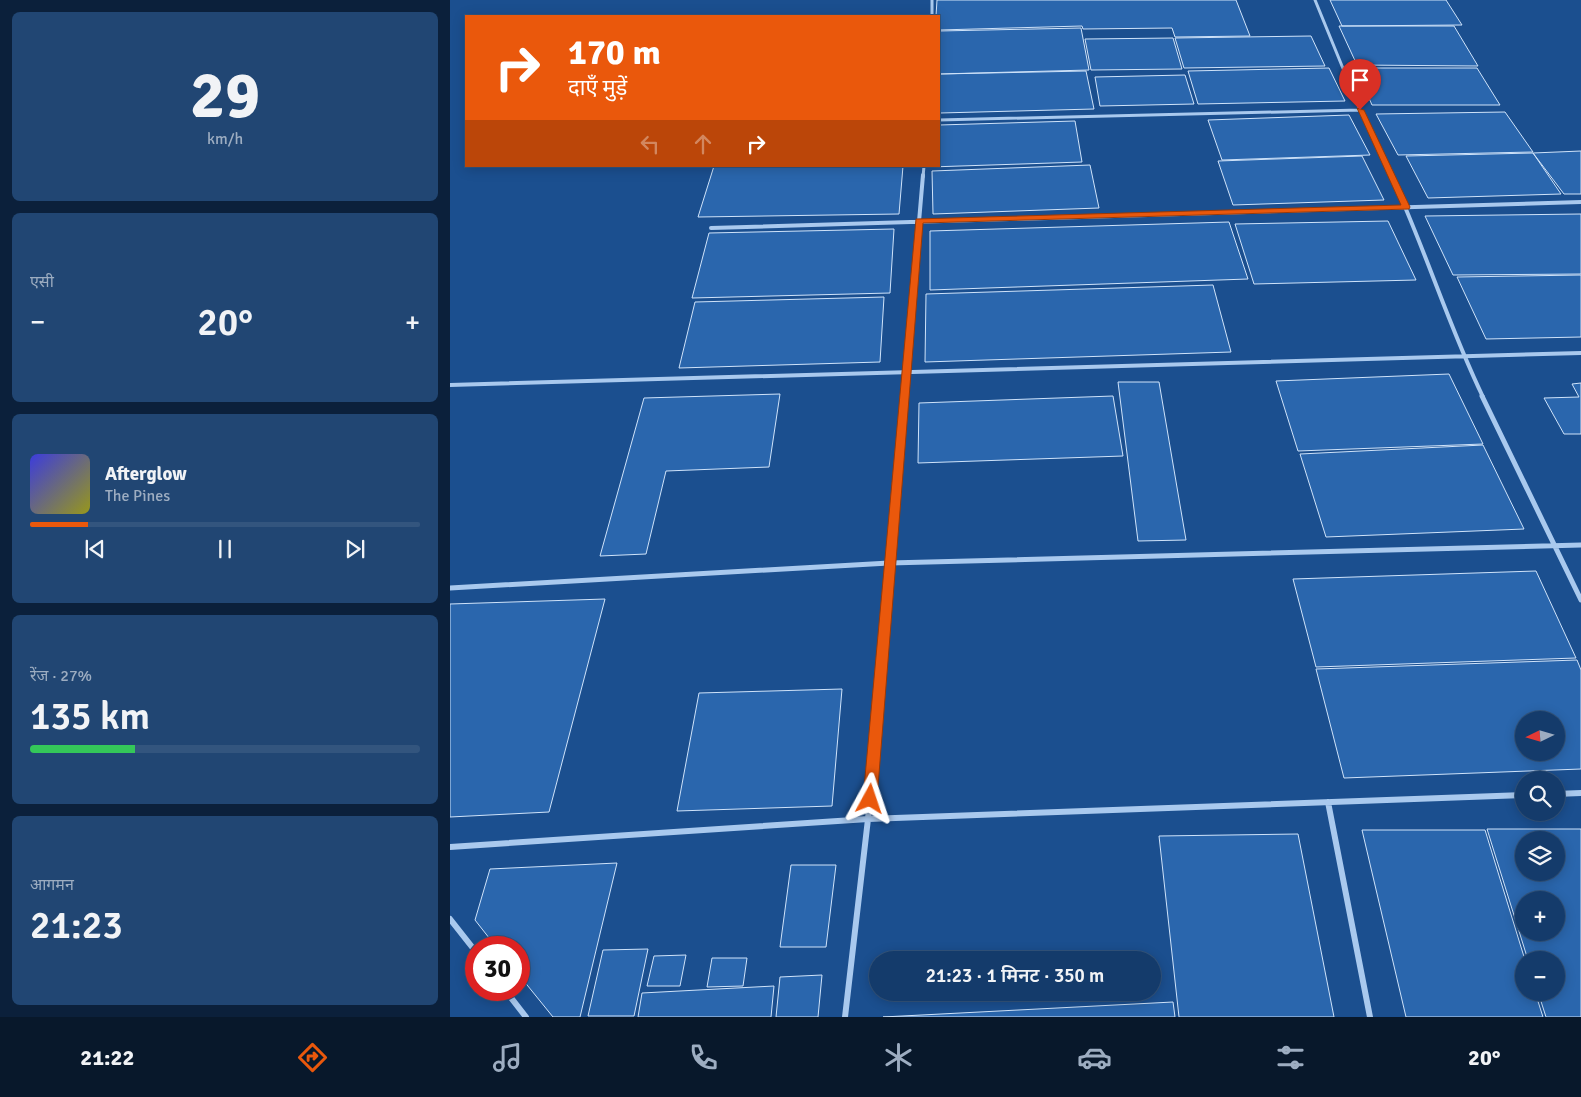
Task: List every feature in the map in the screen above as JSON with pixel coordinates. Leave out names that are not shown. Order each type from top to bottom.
[{"type":"street","points":[[932,0],[932,15]]},
{"type":"street","points":[[1315,0],[1360,110],[1406,207],[1464,358],[1581,600]]},
{"type":"street","points":[[940,120],[1360,110]]},
{"type":"street","points":[[845,1017],[868,819],[924,167]]},
{"type":"street","points":[[711,228],[1581,202]]},
{"type":"street","points":[[450,386],[1464,358],[1581,353]]},
{"type":"street","points":[[450,588],[890,563],[1581,545]]},
{"type":"street","points":[[1565,794],[1581,793]]},
{"type":"street","points":[[450,847],[868,819],[1515,795]]},
{"type":"street","points":[[1328,802],[1370,1017]]},
{"type":"street","points":[[450,919],[465,938]]},
{"type":"street","points":[[514,1001],[526,1017]]},
{"type":"building","points":[[937,0],[1236,0],[1250,36],[1175,37],[1172,28],[1083,29],[1082,26],[940,30],[940,15],[936,15]]},
{"type":"building","points":[[1330,0],[1446,0],[1462,25],[1342,26]]},
{"type":"building","points":[[1339,26],[1454,26],[1478,66],[1357,65]]},
{"type":"building","points":[[1081,28],[1089,70],[940,74],[940,31]]},
{"type":"building","points":[[1311,36],[1325,66],[1184,68],[1175,38]]},
{"type":"building","points":[[1173,38],[1182,69],[1091,70],[1085,39]]},
{"type":"building","points":[[1329,68],[1345,101],[1198,104],[1188,71]]},
{"type":"building","points":[[1356,68],[1477,68],[1500,105],[1372,105]]},
{"type":"building","points":[[1086,71],[1094,109],[940,113],[940,74]]},
{"type":"building","points":[[1185,75],[1194,104],[1100,106],[1095,77]]},
{"type":"building","points":[[1505,112],[1533,152],[1398,155],[1376,114]]},
{"type":"building","points":[[1349,115],[1370,155],[1222,160],[1208,120]]},
{"type":"building","points":[[1075,121],[1082,162],[940,167],[940,125]]},
{"type":"building","points":[[1581,151],[1581,194],[1564,194],[1533,153]]},
{"type":"building","points":[[1533,153],[1561,194],[1428,198],[1406,156]]},
{"type":"building","points":[[1362,156],[1384,200],[1233,205],[1218,161]]},
{"type":"building","points":[[1090,165],[1099,208],[933,214],[932,171]]},
{"type":"building","points":[[714,167],[903,167],[899,214],[698,217]]},
{"type":"building","points":[[1581,214],[1581,274],[1453,275],[1425,216]]},
{"type":"building","points":[[1388,221],[1416,280],[1254,284],[1235,224]]},
{"type":"building","points":[[1229,222],[1248,279],[930,290],[930,231]]},
{"type":"building","points":[[894,229],[890,293],[692,298],[709,233]]},
{"type":"building","points":[[1581,275],[1581,337],[1486,339],[1457,277]]},
{"type":"building","points":[[1213,285],[1231,352],[925,362],[926,294]]},
{"type":"building","points":[[884,297],[880,362],[679,368],[695,302]]},
{"type":"building","points":[[1449,374],[1483,444],[1298,451],[1276,381]]},
{"type":"building","points":[[1118,382],[1159,382],[1186,540],[1138,541]]},
{"type":"building","points":[[1581,383],[1581,434],[1564,434],[1544,398],[1579,397],[1572,384]]},
{"type":"building","points":[[780,394],[769,467],[666,471],[646,554],[600,556],[644,398]]},
{"type":"building","points":[[1113,396],[1123,456],[918,463],[919,403]]},
{"type":"building","points":[[1483,445],[1524,529],[1326,537],[1300,454]]},
{"type":"building","points":[[1536,571],[1576,658],[1316,667],[1293,579]]},
{"type":"building","points":[[605,599],[549,812],[450,817],[450,604]]},
{"type":"building","points":[[1577,660],[1581,670],[1581,769],[1344,778],[1316,669]]},
{"type":"building","points":[[842,689],[832,806],[677,811],[699,693]]},
{"type":"building","points":[[1487,829],[1581,829],[1581,1017],[1546,1017],[1541,1001],[1565,1001],[1565,951],[1525,951],[1522,941],[1565,941],[1565,891],[1515,891],[1515,918]]},
{"type":"building","points":[[1362,830],[1485,830],[1515,928],[1515,941],[1519,941],[1522,951],[1515,951],[1515,1001],[1538,1001],[1543,1017],[1406,1017]]},
{"type":"building","points":[[1298,834],[1334,1017],[1179,1017],[1159,836]]},
{"type":"building","points":[[617,863],[580,1017],[553,1017],[530,989],[530,936],[488,936],[475,920],[490,869]]},
{"type":"building","points":[[791,865],[836,865],[826,947],[780,947]]},
{"type":"building","points":[[648,949],[634,1016],[588,1016],[603,950]]},
{"type":"building","points":[[686,955],[680,986],[647,986],[654,956]]},
{"type":"building","points":[[712,958],[747,958],[743,986],[707,987]]},
{"type":"building","points":[[822,975],[818,1017],[776,1017],[780,977]]},
{"type":"building","points":[[774,986],[771,1017],[638,1017],[642,993]]},
{"type":"building","points":[[1173,1002],[1175,1017],[883,1017]]},
{"type":"route","points":[[870,799],[919,221],[1216,214],[1406,207],[1360,110]]}]
